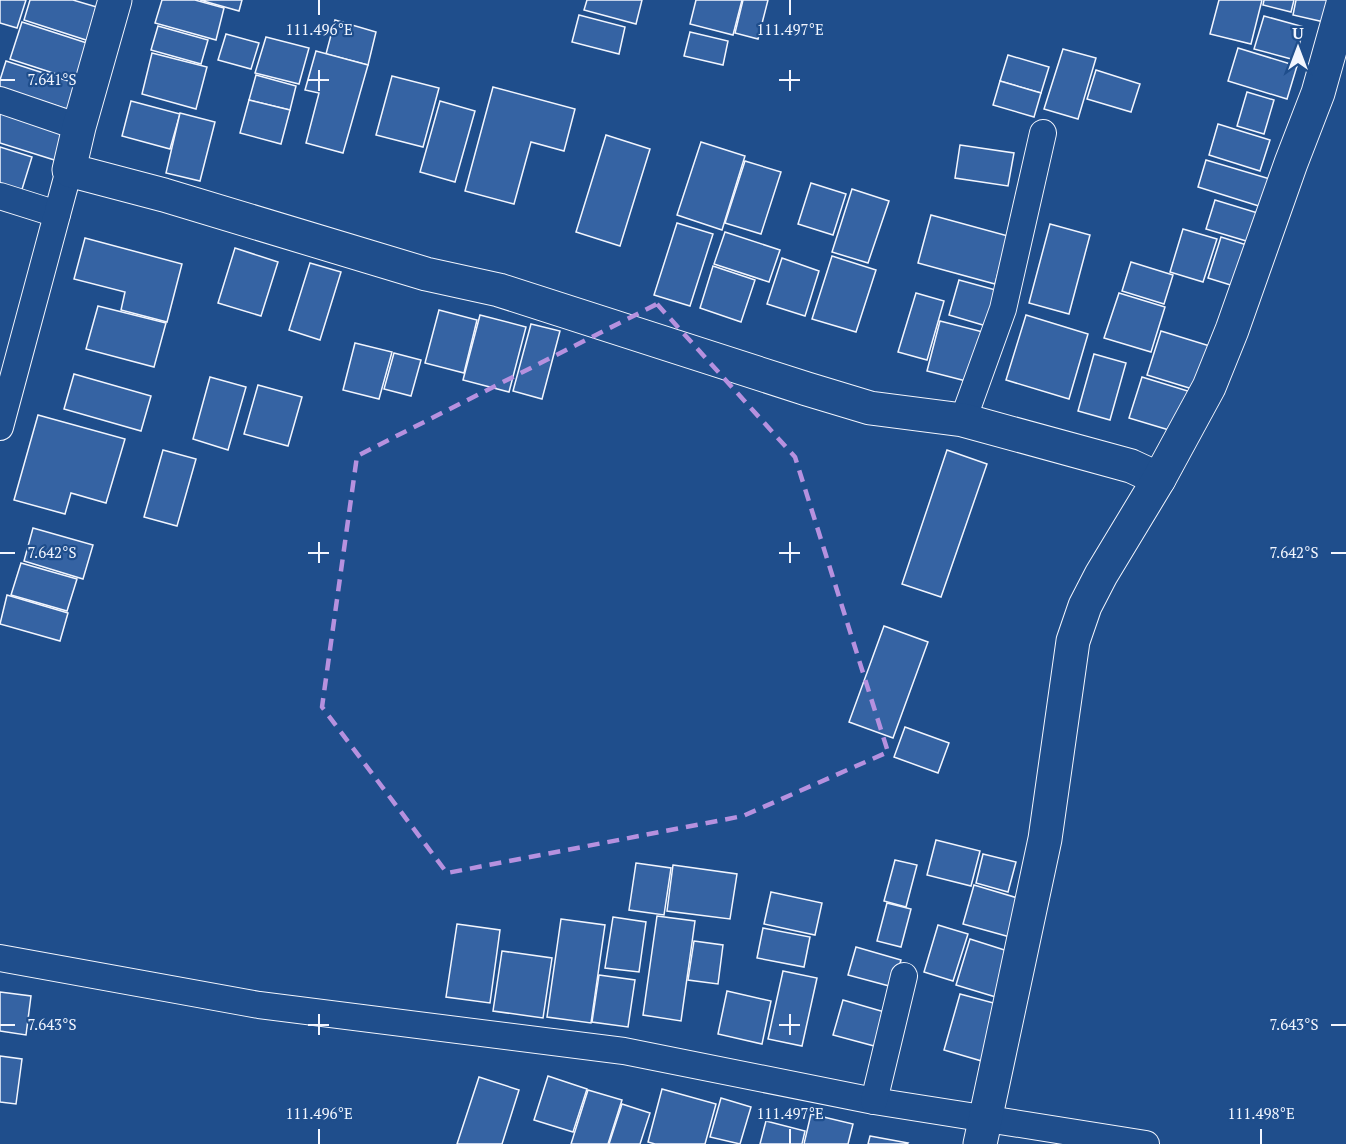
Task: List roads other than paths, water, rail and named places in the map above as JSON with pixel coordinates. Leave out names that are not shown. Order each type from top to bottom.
[{"type":"street","points":[[0,427],[115,0]]},
{"type":"street","points":[[982,1132],[995,1081],[1045,839],[1073,641],[1085,606],[1101,575],[1129,532],[1209,387],[1318,93],[1344,0]]},
{"type":"street","points":[[0,100],[79,127]]},
{"type":"street","points":[[963,420],[1003,309],[1043,133]]},
{"type":"street","points":[[69,170],[164,195],[426,274],[500,290],[870,408],[963,420],[1131,466],[1159,479]]},
{"type":"street","points":[[0,196],[57,214]]},
{"type":"street","points":[[0,957],[259,1005],[624,1051],[874,1101],[982,1132],[1146,1144]]},
{"type":"street","points":[[874,1101],[904,976]]}]
